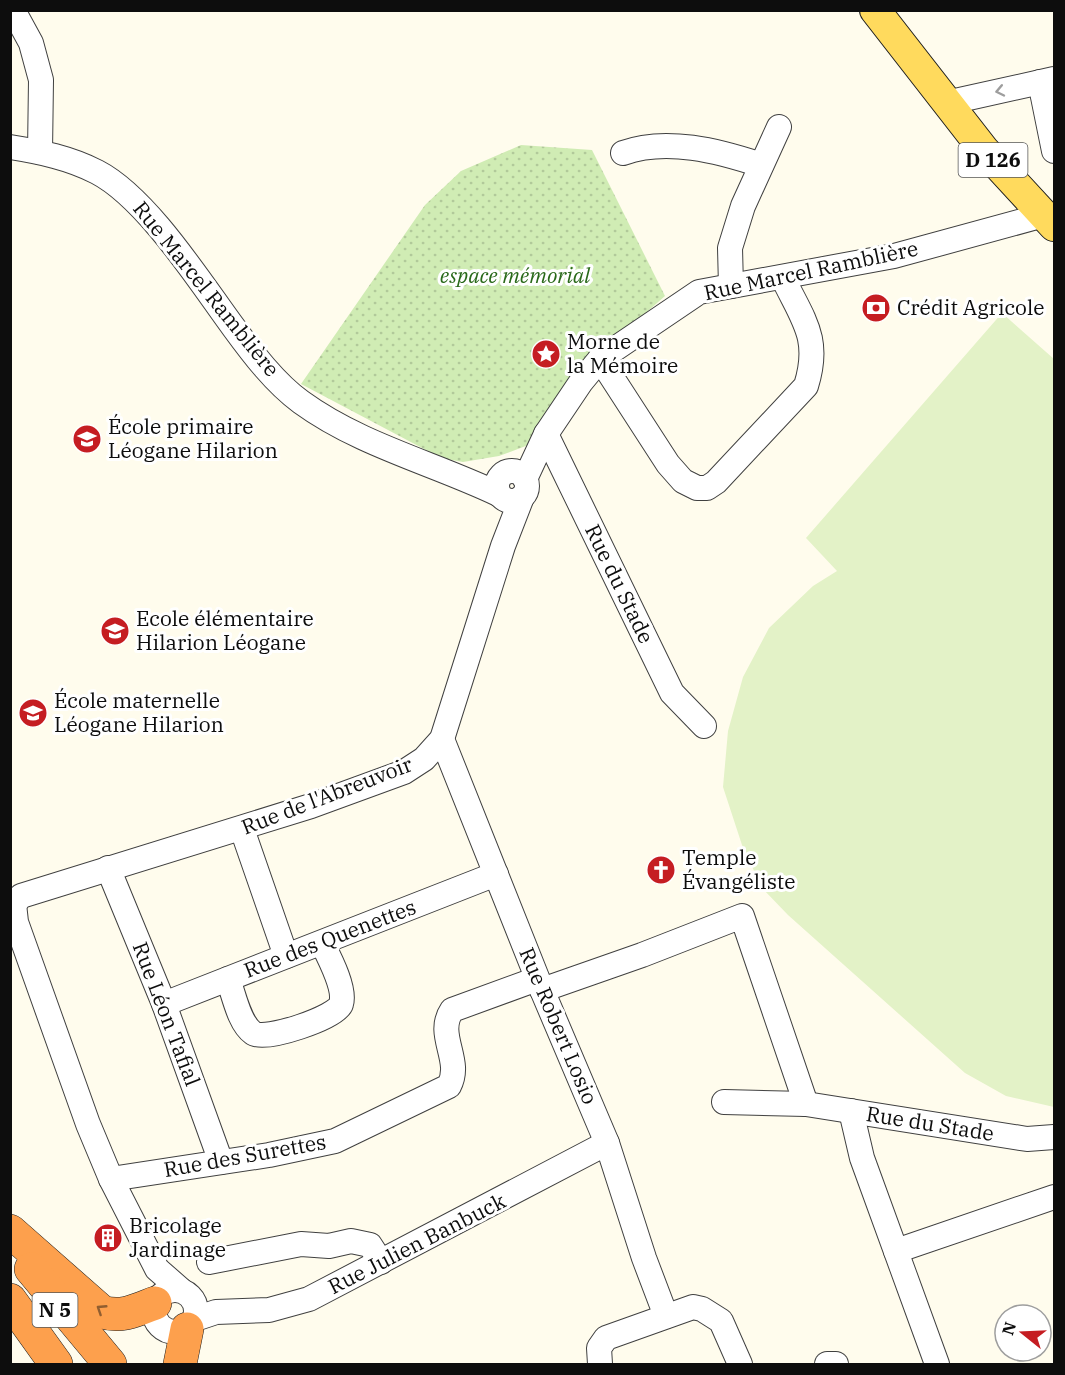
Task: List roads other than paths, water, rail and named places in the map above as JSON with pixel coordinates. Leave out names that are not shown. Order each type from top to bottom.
[{"type":"highway","points":[[10,1231],[102,1312],[114,1316],[184,1308],[180,1365]]},
{"type":"highway","points":[[10,1245],[110,1365]]},
{"type":"highway","name":"N 5","points":[[10,1256],[97,1365]]},
{"type":"highway","name":"N 5","points":[[10,1300],[56,1365]]},
{"type":"main road","name":"D 126","points":[[875,10],[946,103],[1049,220]]},
{"type":"street","points":[[13,10],[31,43],[41,80],[40,152]]},
{"type":"street","points":[[946,103],[1047,80],[1054,151]]},
{"type":"street","points":[[731,286],[730,248],[761,165],[779,127]]},
{"type":"street","points":[[623,153],[649,145],[715,151],[761,165]]},
{"type":"street","name":"Rue Marcel Ramblière","points":[[10,147],[56,155],[99,173],[136,199],[256,358],[300,402],[362,437],[460,475],[512,485],[581,382],[600,359],[699,292],[894,256],[1049,220]]},
{"type":"street","points":[[600,359],[668,464],[683,481],[698,488],[707,488],[716,482],[806,386],[813,366],[811,337],[783,278]]},
{"type":"street","name":"Rue du Stade","points":[[541,443],[672,693],[704,726]]},
{"type":"street","name":"Rue de l'Abreuvoir","points":[[12,902],[21,896],[108,868],[242,829],[404,772],[424,759],[442,739],[503,546],[512,485]]},
{"type":"street","name":"Rue Robert Losio","points":[[442,739],[540,985],[608,1143],[644,1258],[666,1316]]},
{"type":"street","points":[[242,829],[286,956]]},
{"type":"street","name":"Rue Léon Tafial","points":[[108,868],[164,1004],[221,1162]]},
{"type":"street","name":"Rue des Quenettes","points":[[164,1004],[496,874]]},
{"type":"street","points":[[12,902],[16,922],[88,1124],[111,1179],[157,1269],[184,1308]]},
{"type":"street","name":"Rue des Surettes","points":[[111,1179],[335,1141],[449,1086],[454,1071],[446,1025],[452,1010],[642,955],[742,916],[807,1104]]},
{"type":"street","points":[[228,980],[244,1022],[253,1033],[262,1037],[316,1020],[338,1010],[342,995],[333,966],[322,943]]},
{"type":"street","name":"Rue du Stade","points":[[724,1102],[807,1104],[1027,1139],[1054,1137]]},
{"type":"street","points":[[851,1111],[862,1158],[936,1365]]},
{"type":"street","name":"Rue Julien Banbuck","points":[[184,1308],[269,1310],[309,1299],[608,1143]]},
{"type":"street","points":[[896,1251],[1054,1197]]},
{"type":"street","points":[[209,1262],[301,1244],[329,1246],[351,1241],[370,1245],[381,1262]]},
{"type":"street","points":[[600,1365],[599,1348],[606,1338],[693,1307],[709,1311],[721,1321],[740,1365]]},
{"type":"street","points":[[827,1365],[836,1365]]},
{"type":"place","name":"Crédit Agricole","points":[[876,308]]},
{"type":"place","name":"Morne de la Mémoire","points":[[546,354]]},
{"type":"place","name":"École primaire Léogane Hilarion","points":[[87,439]]},
{"type":"place","name":"Ecole élémentaire Hilarion Léogane","points":[[115,631]]},
{"type":"place","name":"École maternelle Léogane Hilarion","points":[[33,713]]},
{"type":"place","name":"Temple Évangéliste","points":[[661,870]]},
{"type":"place","name":"Bricolage Jardinage","points":[[108,1238]]},
{"type":"park label","name":"espace mémorial","points":[[515,276]]}]
